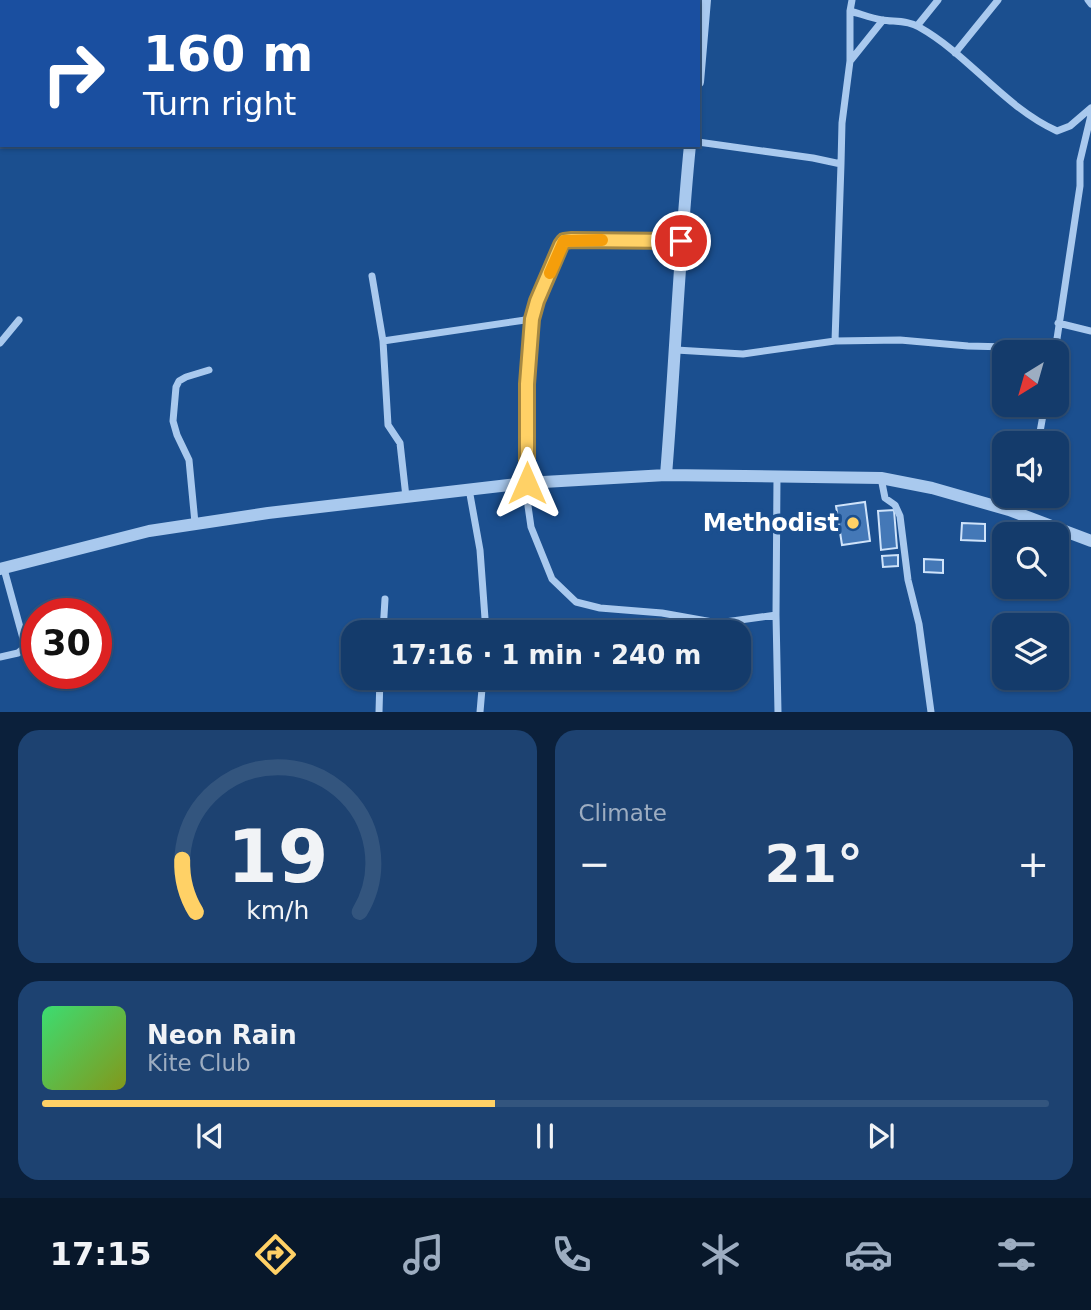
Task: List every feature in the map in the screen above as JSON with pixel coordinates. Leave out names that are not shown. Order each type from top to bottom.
[{"type":"street","points":[[700,43],[705,0]]},
{"type":"street","points":[[835,341],[842,123],[850,61],[852,0]]},
{"type":"street","points":[[918,26],[938,0]]},
{"type":"street","points":[[955,53],[998,0]]},
{"type":"street","points":[[850,11],[918,26],[1038,122],[1057,131],[1070,126],[1091,108]]},
{"type":"street","points":[[850,61],[883,20]]},
{"type":"street","points":[[1056,340],[1080,186],[1080,161],[1091,115]]},
{"type":"street","points":[[700,142],[841,164]]},
{"type":"street","points":[[666,475],[690,147]]},
{"type":"street","points":[[681,241],[564,241],[537,301],[532,319],[527,384],[527,483],[531,527],[552,579],[576,602],[600,608],[662,613],[718,624],[776,615]]},
{"type":"street","points":[[372,276],[383,341],[388,425],[400,443],[406,497]]},
{"type":"street","points":[[383,341],[532,319]]},
{"type":"street","points":[[0,343],[19,320]]},
{"type":"street","points":[[1059,323],[1091,331]]},
{"type":"street","points":[[676,350],[743,354],[835,341],[900,340],[992,347]]},
{"type":"street","points":[[195,523],[190,460],[173,421],[176,387],[179,381],[186,377],[209,370]]},
{"type":"street","points":[[0,657],[18,653],[24,648],[2,569],[149,531],[195,523],[469,489],[666,475],[881,478],[932,488],[1009,510],[1091,541]]},
{"type":"street","points":[[777,477],[778,712]]},
{"type":"street","points":[[881,478],[885,498],[895,505],[900,516],[931,712]]},
{"type":"street","points":[[469,489],[480,550],[484,620]]},
{"type":"street","points":[[384,620],[385,599]]},
{"type":"street","points":[[379,712],[380,690]]},
{"type":"street","points":[[480,712],[482,690]]},
{"type":"building","name":"Methodist","points":[[865,502],[870,541],[842,545],[836,506]]},
{"type":"building","points":[[894,510],[897,548],[881,550],[878,511]]},
{"type":"building","points":[[962,523],[985,524],[985,541],[961,540]]},
{"type":"building","points":[[898,555],[898,566],[883,567],[882,556]]},
{"type":"building","points":[[924,559],[943,560],[943,573],[924,572]]},
{"type":"slow traffic","points":[[550,273],[564,241],[602,240]]},
{"type":"place","name":"Methodist","points":[[853,523]]},
{"type":"route","points":[[527,483],[527,384],[532,319],[561,245],[564,241],[572,240],[681,241]]}]
